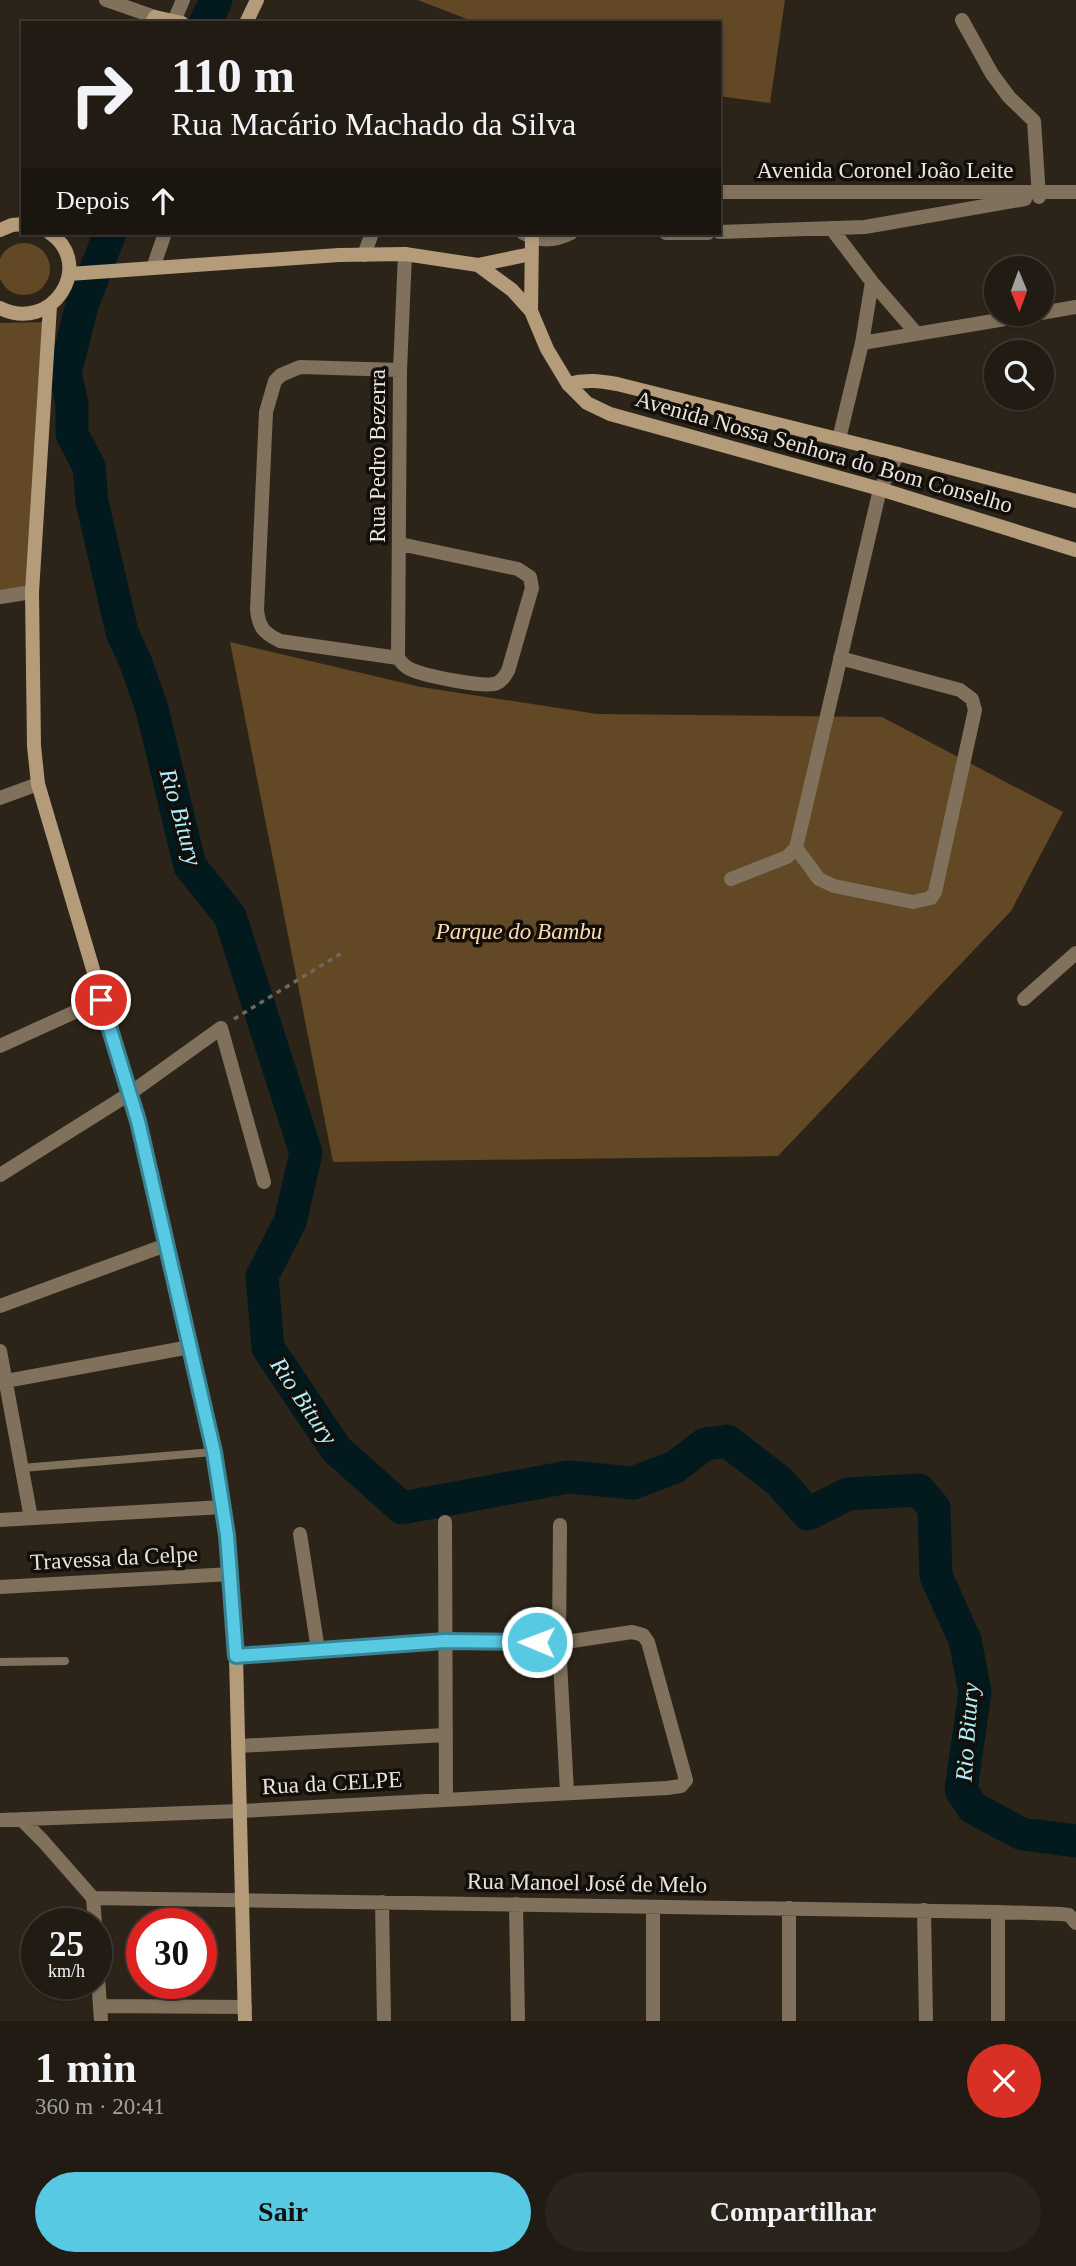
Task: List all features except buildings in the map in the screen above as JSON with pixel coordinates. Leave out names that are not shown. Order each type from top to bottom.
[{"type":"street","points":[[106,0],[153,20]]},
{"type":"street","points":[[178,21],[183,0]]},
{"type":"street","points":[[247,21],[257,0]]},
{"type":"street","points":[[962,20],[992,74],[1009,97],[1034,121],[1043,194]]},
{"type":"street","name":"Avenida Coronel João Leite","points":[[721,192],[1076,192]]},
{"type":"street","name":"Avenida Coronel João Leite","points":[[721,232],[865,227],[1043,194]]},
{"type":"street","points":[[0,230],[21,224]]},
{"type":"street","points":[[831,228],[872,282],[917,334]]},
{"type":"street","points":[[55,235],[76,273]]},
{"type":"street","points":[[152,268],[165,235]]},
{"type":"street","points":[[364,255],[371,235]]},
{"type":"street","points":[[528,235],[552,240],[566,235]]},
{"type":"street","name":"Avenida Nossa Senhora do Bom Conselho","points":[[528,235],[531,254],[531,311],[547,349],[568,384],[587,403],[610,414],[880,489],[1076,550]]},
{"type":"street","points":[[76,273],[405,254],[478,265],[531,254]]},
{"type":"street","name":"Rua Pedro Bezerra","points":[[398,658],[400,370],[405,254]]},
{"type":"street","points":[[478,265],[512,290],[531,311]]},
{"type":"street","points":[[0,308],[23,314],[37,312],[50,306],[59,297],[76,273]]},
{"type":"street","points":[[839,439],[862,343],[872,282]]},
{"type":"street","points":[[50,306],[32,592],[34,746],[38,784],[138,1121],[214,1452],[231,1574],[236,1656],[245,2014],[100,2006]]},
{"type":"street","points":[[1054,311],[1076,307]]},
{"type":"street","points":[[862,343],[984,323]]},
{"type":"street","points":[[400,370],[300,366],[275,381],[266,412],[257,610],[261,628],[265,634],[279,641],[398,658],[404,666],[418,673],[480,684],[494,685],[500,682],[508,671],[532,588],[530,577],[518,569],[400,544]]},
{"type":"street","name":"Avenida Nossa Senhora do Bom Conselho","points":[[568,384],[581,380],[617,384],[1076,501]]},
{"type":"street","points":[[731,879],[787,857],[796,848],[880,489],[898,454]]},
{"type":"street","points":[[0,597],[32,592]]},
{"type":"street","points":[[796,848],[819,880],[834,886],[913,902],[931,898],[935,892],[975,710],[972,699],[960,690],[840,658]]},
{"type":"street","points":[[0,798],[38,784]]},
{"type":"street","points":[[1024,999],[1076,953]]},
{"type":"street","points":[[0,1046],[101,1000]]},
{"type":"street","points":[[0,1175],[129,1094],[226,1024],[264,1182]]},
{"type":"street","points":[[0,1306],[166,1245]]},
{"type":"street","points":[[3,1381],[190,1348]]},
{"type":"street","points":[[0,1351],[3,1381],[32,1518]]},
{"type":"street","points":[[0,1520],[223,1507]]},
{"type":"street","points":[[445,1522],[446,1799]]},
{"type":"street","points":[[560,1525],[559,1643],[568,1793]]},
{"type":"street","points":[[300,1534],[318,1650]]},
{"type":"street","name":"Travessa da Celpe","points":[[0,1587],[231,1574]]},
{"type":"street","name":"Rua da CELPE","points":[[0,1820],[240,1811],[667,1788],[685,1784],[686,1776],[648,1642],[639,1633],[625,1633],[559,1643]]},
{"type":"street","points":[[236,1656],[445,1641],[559,1643]]},
{"type":"street","points":[[238,1746],[446,1735]]},
{"type":"street","points":[[21,1819],[93,1898],[94,1908]]},
{"type":"street","name":"Rua Manoel José de Melo","points":[[93,1898],[924,1910],[1061,1914],[1069,1915],[1076,1923]]},
{"type":"street","points":[[382,1902],[384,2021]]},
{"type":"street","points":[[516,1905],[518,2021]]},
{"type":"street","points":[[653,1907],[653,2021]]},
{"type":"street","points":[[789,1908],[789,2021]]},
{"type":"street","points":[[924,1910],[926,2021]]},
{"type":"street","points":[[998,2021],[999,1912]]},
{"type":"street","points":[[100,1999],[101,2021]]},
{"type":"lane","points":[[22,1468],[214,1452]]},
{"type":"lane","points":[[0,1662],[65,1661]]},
{"type":"path","points":[[226,1024],[345,951]]},
{"type":"green space","points":[[418,0],[785,0],[770,103],[721,96],[721,21],[472,21]]},
{"type":"green space","points":[[14,245],[34,245],[43,250],[48,259],[48,279],[43,288],[34,293],[14,293],[5,288],[0,279],[0,259],[5,250]]},
{"type":"green space","points":[[48,322],[28,589],[0,593],[0,323]]},
{"type":"green space","name":"Parque do Bambu","points":[[230,642],[421,687],[597,714],[882,717],[1063,812],[1011,911],[778,1156],[333,1162]]},
{"type":"waterway","name":"Rio Bitury","points":[[206,21],[216,0]]},
{"type":"waterway","name":"Rio Bitury","points":[[109,235],[82,305],[65,373],[72,404],[72,434],[89,467],[92,502],[122,632],[152,709],[190,866],[230,916],[306,1153],[290,1222],[262,1276],[268,1348],[336,1449],[402,1508],[568,1477],[633,1483],[675,1467],[705,1444],[727,1441],[779,1481],[808,1514],[848,1494],[919,1490],[934,1508],[936,1576],[965,1640],[975,1692],[961,1790],[973,1808],[1022,1834],[1076,1841]]},
{"type":"route","points":[[101,1000],[138,1121],[214,1452],[227,1535],[236,1656],[445,1641],[537,1642]]}]
